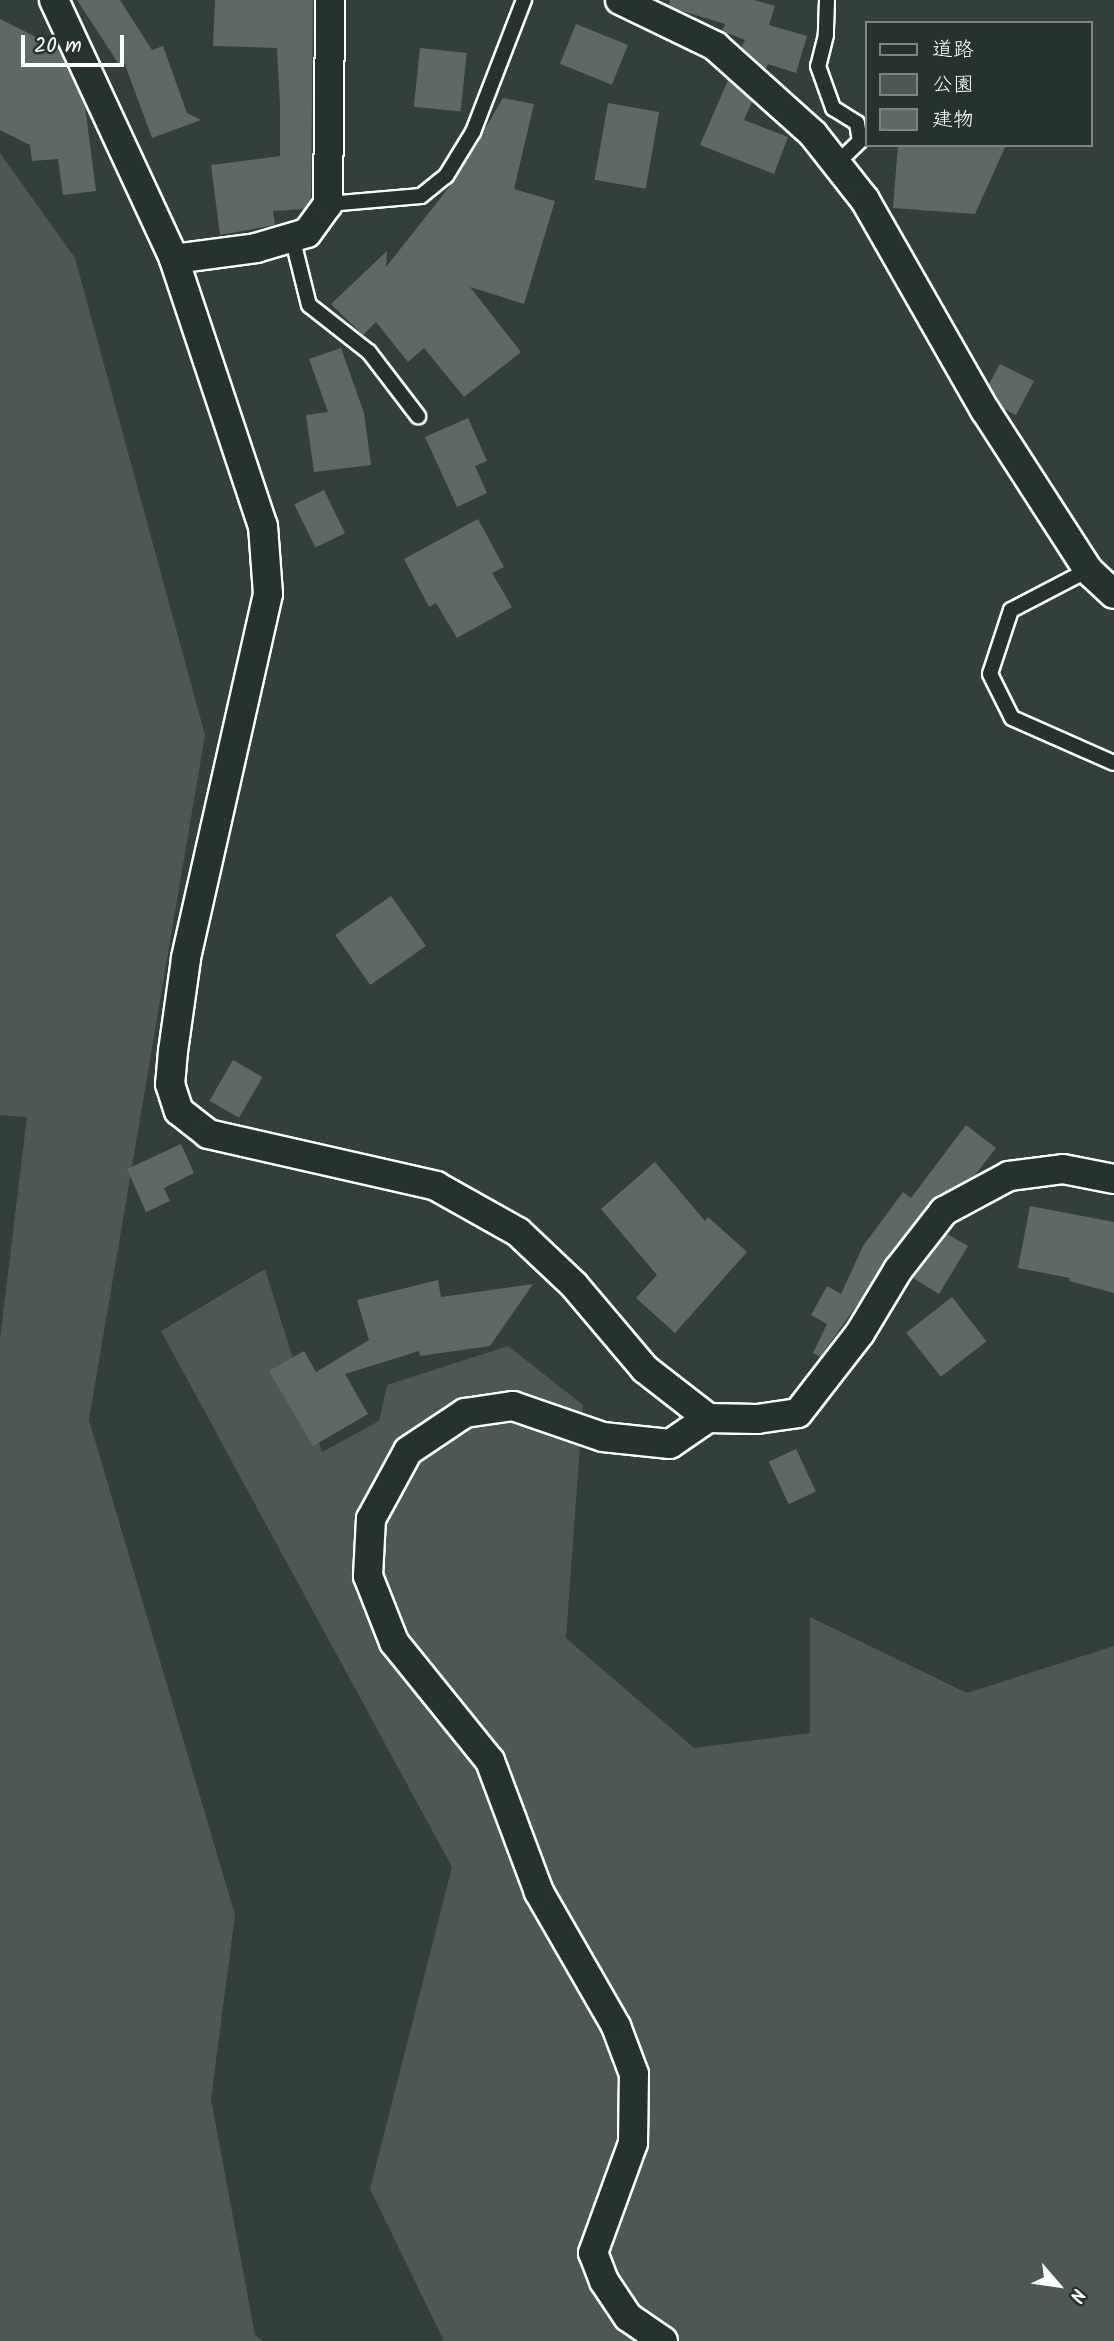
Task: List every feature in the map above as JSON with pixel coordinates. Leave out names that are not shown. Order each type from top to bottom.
[{"type":"street","points":[[54,0],[174,259],[263,526],[268,594],[186,959],[170,1084],[179,1111],[208,1133],[436,1186],[518,1232],[573,1284],[645,1369],[708,1418]]},
{"type":"street","points":[[174,259],[256,248],[307,233],[328,204],[330,0]]},
{"type":"street","points":[[620,0],[715,46],[813,134],[865,200],[985,410],[1088,570],[1114,593]]},
{"type":"street","points":[[663,2341],[628,2317],[604,2281],[593,2253],[633,2143],[634,2074],[616,2026],[539,1892],[490,1761],[394,1642],[368,1576],[370,1518],[408,1451],[465,1413],[513,1406],[603,1437],[670,1444],[708,1418],[757,1419],[798,1413],[860,1334],[898,1270],[944,1211],[1009,1176],[1063,1169],[1114,1179]]},
{"type":"lane","points":[[328,204],[421,196],[446,176],[473,132],[524,0]]},
{"type":"lane","points":[[827,0],[826,36],[818,66],[833,108],[857,123],[860,141],[836,164]]},
{"type":"lane","points":[[292,237],[309,305],[369,352],[418,416]]},
{"type":"lane","points":[[1088,570],[1011,610],[990,674],[1012,718],[1114,763]]},
{"type":"green space","points":[[0,153],[75,258],[205,735],[89,1420],[235,1915],[211,2099],[255,2335],[263,2341],[0,2341],[0,1339],[27,1117],[0,1115]]},
{"type":"green space","points":[[265,1269],[322,1452],[379,1421],[387,1385],[508,1346],[583,1405],[566,1638],[694,1748],[810,1733],[810,1617],[967,1693],[1114,1646],[1114,2341],[444,2341],[370,2189],[452,1867],[161,1331]]},
{"type":"building","points":[[77,0],[120,0],[152,50],[163,46],[187,113],[201,120],[152,138],[124,62],[120,66]]},
{"type":"building","points":[[215,0],[313,0],[311,199],[304,209],[273,211],[275,225],[220,235],[211,165],[280,156],[280,104],[277,48],[213,46]]},
{"type":"building","points":[[670,0],[754,0],[775,6],[769,25],[807,36],[796,73],[768,64],[766,69],[742,47],[745,40],[722,31],[725,24],[679,10],[669,5]]},
{"type":"building","points":[[0,19],[58,48],[85,106],[96,191],[63,195],[58,159],[32,161],[30,145],[0,130]]},
{"type":"building","points":[[576,24],[628,45],[612,85],[560,64]]},
{"type":"building","points":[[420,48],[467,53],[461,112],[414,107]]},
{"type":"building","points":[[728,80],[752,102],[744,120],[788,137],[774,174],[700,145]]},
{"type":"building","points":[[503,98],[534,104],[514,189],[555,201],[524,304],[470,287],[521,352],[464,397],[424,348],[408,362],[376,322],[363,335],[331,304],[387,251],[386,267],[454,181]]},
{"type":"building","points":[[608,103],[659,112],[646,189],[594,180]]},
{"type":"building","points":[[898,147],[1005,147],[975,214],[893,208]]},
{"type":"building","points":[[341,348],[364,413],[371,465],[314,472],[306,415],[328,412],[309,359]]},
{"type":"building","points":[[1000,364],[1034,381],[1016,415],[1004,409],[989,384]]},
{"type":"building","points":[[468,418],[487,461],[475,466],[487,493],[457,507],[425,437]]},
{"type":"building","points":[[324,490],[345,533],[315,548],[294,504]]},
{"type":"building","points":[[478,519],[504,567],[492,573],[512,607],[457,638],[436,603],[429,607],[404,559]]},
{"type":"building","points":[[391,896],[426,946],[370,985],[335,935]]},
{"type":"building","points":[[233,1060],[262,1077],[239,1118],[210,1101]]},
{"type":"building","points":[[966,1125],[996,1148],[975,1175],[931,1201],[820,1357],[813,1353],[827,1324],[811,1315],[827,1286],[841,1294],[863,1246],[903,1192],[911,1198]]},
{"type":"building","points":[[181,1144],[194,1173],[164,1188],[170,1201],[146,1212],[127,1169]]},
{"type":"building","points":[[655,1162],[705,1221],[708,1217],[747,1252],[675,1333],[636,1298],[657,1275],[601,1209]]},
{"type":"building","points":[[1030,1206],[1114,1222],[1114,1293],[1069,1281],[1070,1278],[1018,1268]]},
{"type":"building","points":[[947,1234],[968,1246],[939,1294],[913,1278]]},
{"type":"building","points":[[438,1280],[441,1297],[533,1284],[490,1346],[420,1356],[419,1351],[345,1374],[368,1414],[313,1446],[269,1371],[304,1351],[316,1372],[369,1340],[357,1300]]},
{"type":"building","points":[[952,1297],[986,1341],[941,1377],[906,1333]]},
{"type":"building","points":[[796,1449],[816,1492],[789,1504],[769,1462]]}]
